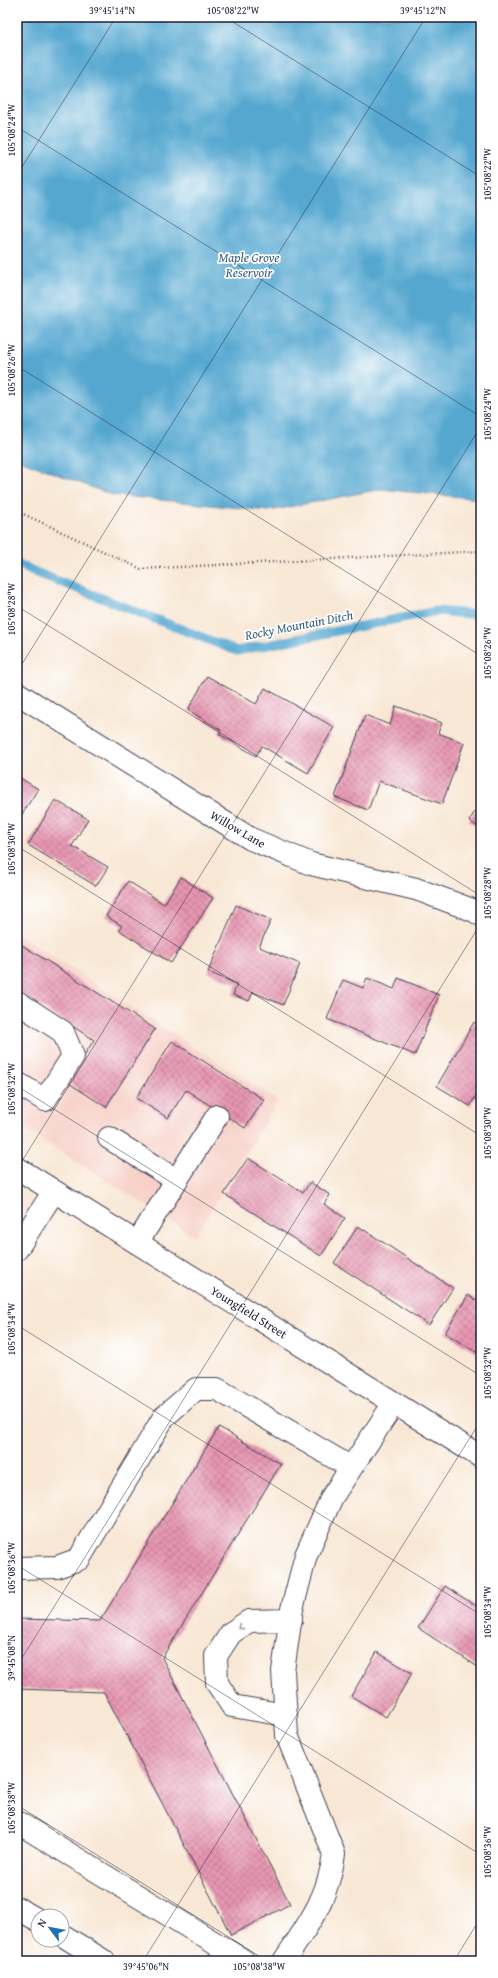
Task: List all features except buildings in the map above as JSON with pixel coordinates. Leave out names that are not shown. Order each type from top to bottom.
[{"type":"street","name":"Willow Lane","points":[[17,693],[251,839],[311,864],[416,888],[475,911],[481,915]]},
{"type":"street","points":[[17,1002],[63,1032],[73,1056],[45,1100],[17,1083]]},
{"type":"street","points":[[137,1243],[217,1116]]},
{"type":"street","points":[[109,1138],[176,1180]]},
{"type":"street","name":"Youngfield Street","points":[[17,1168],[481,1457]]},
{"type":"street","points":[[17,1249],[54,1191]]},
{"type":"street","points":[[17,1568],[57,1567],[79,1559],[164,1417],[196,1389],[218,1389],[350,1467]]},
{"type":"street","points":[[284,1961],[322,1902],[332,1875],[334,1854],[287,1735],[283,1671],[291,1620],[306,1555],[332,1496],[394,1403]]},
{"type":"street","points":[[286,1715],[232,1706],[217,1683],[216,1656],[231,1634],[249,1621],[291,1620]]},
{"type":"street","points":[[17,1822],[244,1961]]},
{"type":"street","points":[[17,1908],[30,1915]]},
{"type":"street","points":[[70,1940],[104,1961]]},
{"type":"path","points":[[17,511],[141,569],[481,551]]},
{"type":"shaded area","points":[[17,934],[278,1101],[195,1236],[17,1124]]},
{"type":"water","name":"Maple Grove Reservoir","points":[[17,17],[481,17],[481,499],[381,489],[269,511],[112,495],[17,459]]},
{"type":"waterway","name":"Rocky Mountain Ditch","points":[[17,563],[35,572],[237,651],[437,611],[481,615]]}]
